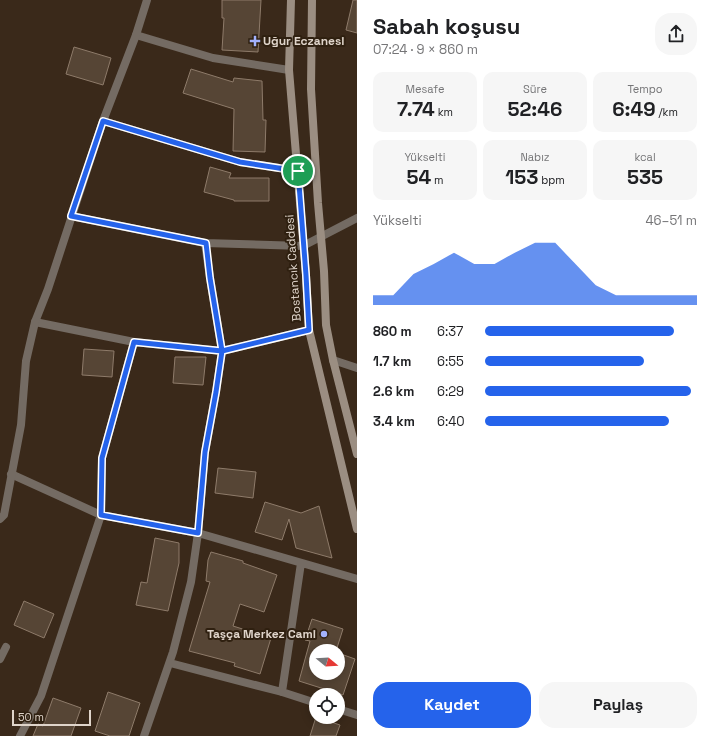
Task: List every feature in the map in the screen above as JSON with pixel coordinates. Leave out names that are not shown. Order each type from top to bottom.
[{"type":"main road","name":"Bostancık Caddesi","points":[[291,0],[289,70],[298,171],[309,330],[357,529]]},
{"type":"main road","points":[[312,0],[311,89],[326,325],[333,360],[357,454]]},
{"type":"street","points":[[0,519],[4,515],[21,424],[26,361],[35,322],[48,289],[103,121],[136,35],[147,0]]},
{"type":"street","points":[[136,35],[213,58],[289,70]]},
{"type":"street","points":[[103,121],[240,162],[298,171]]},
{"type":"street","points":[[71,216],[206,243],[303,246],[357,218]]},
{"type":"street","points":[[144,736],[170,663],[191,582],[198,533],[205,452],[222,351],[206,243]]},
{"type":"street","points":[[35,322],[134,342],[222,351],[309,330]]},
{"type":"street","points":[[20,736],[41,696],[101,515],[102,458],[134,342]]},
{"type":"street","points":[[333,360],[357,368]]},
{"type":"street","points":[[11,474],[101,515],[198,533],[357,579]]},
{"type":"street","points":[[282,692],[301,563]]},
{"type":"street","points":[[0,659],[6,647]]},
{"type":"street","points":[[170,663],[282,692],[309,701]]},
{"type":"street","points":[[345,711],[357,715]]},
{"type":"building","points":[[222,0],[261,0],[258,52],[222,50],[224,18],[222,18]]},
{"type":"building","points":[[353,0],[357,0],[357,33],[346,30]]},
{"type":"building","points":[[74,47],[111,58],[103,85],[66,74]]},
{"type":"building","points":[[191,69],[233,82],[234,78],[262,81],[263,120],[266,120],[265,152],[233,151],[234,109],[183,93]]},
{"type":"building","points":[[210,167],[231,173],[229,178],[269,178],[269,201],[234,201],[204,192]]},
{"type":"building","points":[[84,349],[114,351],[112,377],[82,375]]},
{"type":"building","points":[[175,357],[206,357],[203,385],[173,383]]},
{"type":"building","points":[[218,468],[256,472],[253,498],[215,493]]},
{"type":"building","points":[[265,502],[301,513],[319,506],[332,558],[296,548],[289,519],[282,540],[255,532]]},
{"type":"building","points":[[155,538],[179,543],[179,563],[168,611],[136,605],[141,582],[147,583]]},
{"type":"building","points":[[211,552],[243,561],[243,563],[277,575],[264,612],[240,604],[233,626],[271,638],[260,674],[234,666],[235,663],[189,651],[210,582],[206,581],[208,560]]},
{"type":"building","points":[[24,601],[54,614],[44,638],[14,625]]},
{"type":"building","points":[[312,619],[343,629],[338,644],[309,644],[310,641],[305,640]]},
{"type":"building","points":[[309,645],[309,680],[345,680],[345,655],[355,659],[345,689],[321,688],[299,681]]},
{"type":"building","points":[[108,692],[140,703],[129,736],[110,736],[95,731]]},
{"type":"building","points":[[53,698],[81,708],[71,736],[33,736],[38,724],[43,726]]},
{"type":"building","points":[[314,724],[340,725],[336,736],[310,736]]},
{"type":"place","name":"Uğur Eczanesi","points":[[255,41]]},
{"type":"place","name":"Taşça Merkez Cami","points":[[324,634]]},
{"type":"route","points":[[298,171],[240,162],[103,121],[71,216],[206,243],[222,351],[205,452],[198,533],[101,515],[102,458],[134,342],[222,351],[309,330],[298,171]]}]
